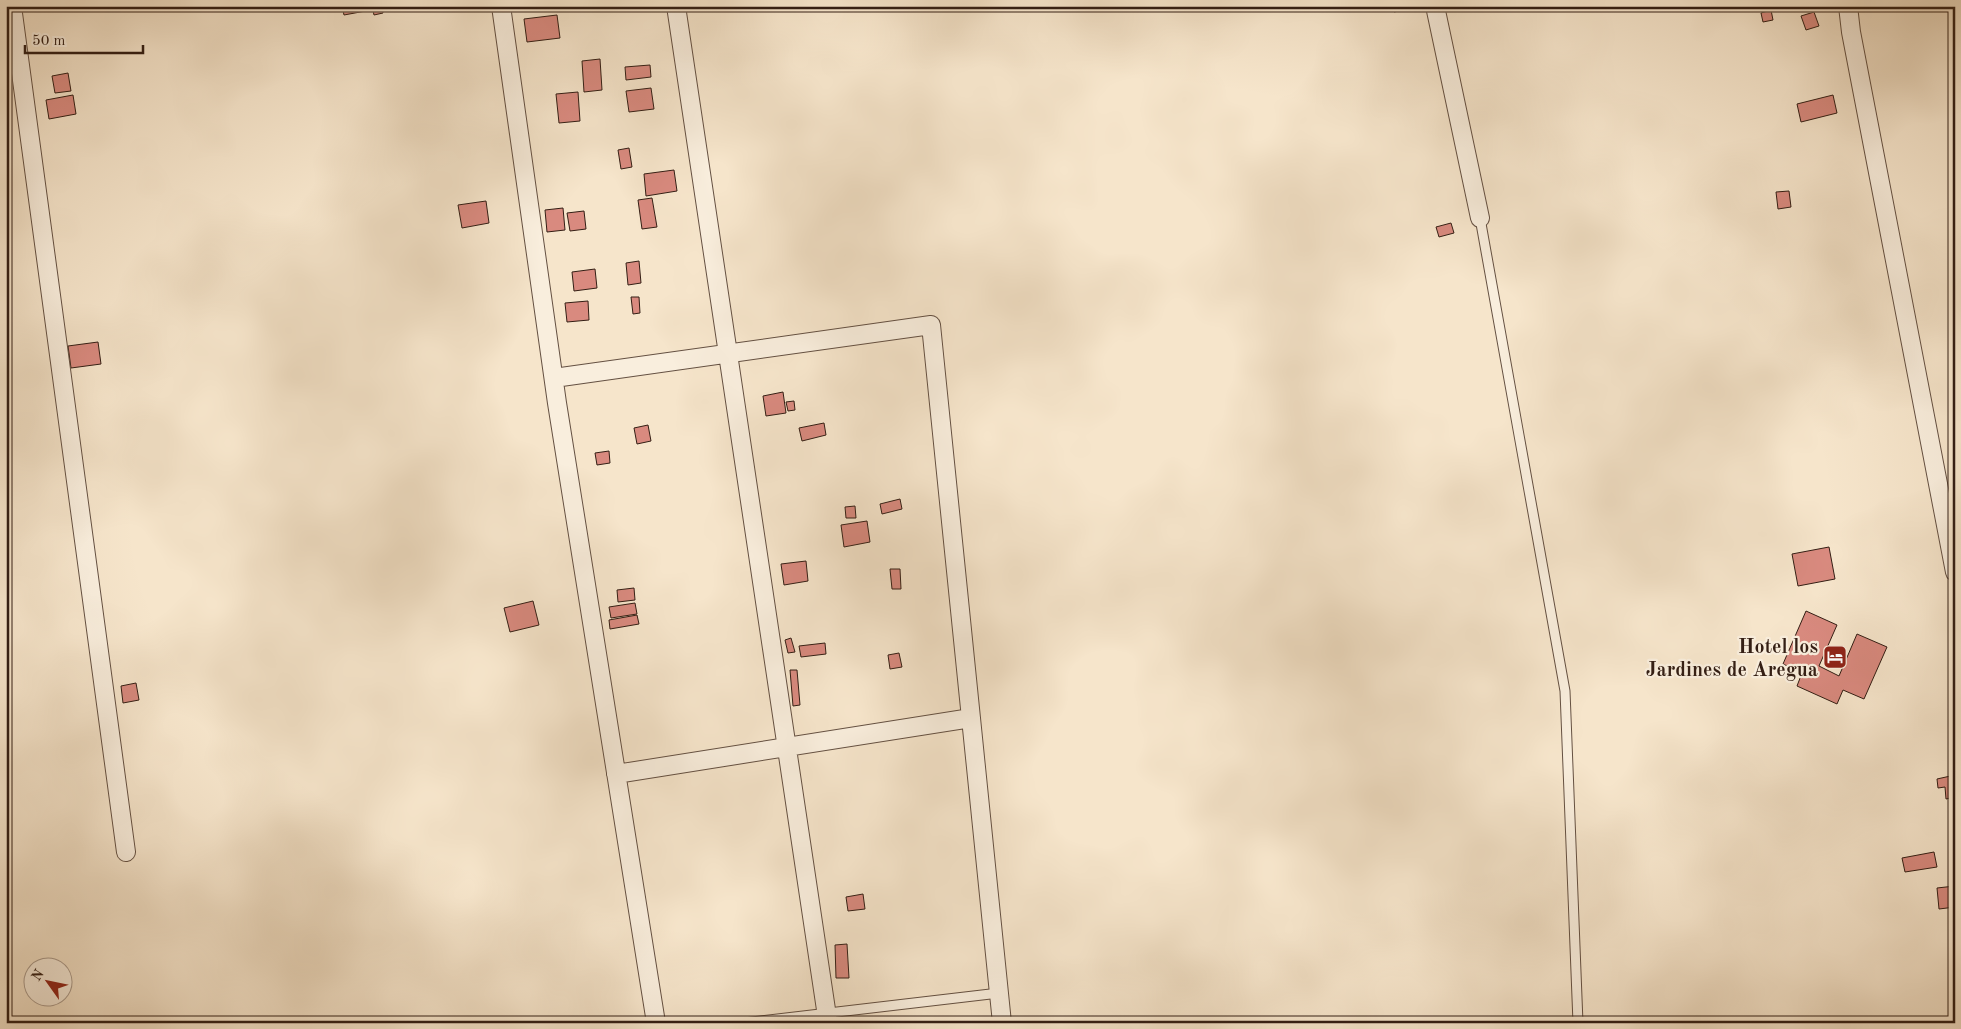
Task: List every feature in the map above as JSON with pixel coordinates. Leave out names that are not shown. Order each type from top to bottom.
[{"type":"street","points":[[12,6],[126,852]]},
{"type":"street","points":[[500,6],[554,378],[656,1023]]},
{"type":"street","points":[[676,6],[828,1018]]},
{"type":"street","points":[[1435,6],[1480,218]]},
{"type":"street","points":[[1848,6],[1851,32],[1955,572]]},
{"type":"street","points":[[554,378],[931,325],[1002,1023]]},
{"type":"street","points":[[616,774],[971,718]]},
{"type":"lane","points":[[1480,218],[1564,691],[1578,1023]]},
{"type":"lane","points":[[744,1023],[828,1018],[999,993]]},
{"type":"building","points":[[342,6],[370,6],[371,10],[344,15]]},
{"type":"building","points":[[372,6],[382,6],[383,13],[374,15]]},
{"type":"building","points":[[1393,6],[1418,6],[1418,7],[1394,12]]},
{"type":"building","points":[[1771,10],[1773,20],[1763,22],[1761,13]]},
{"type":"building","points":[[1814,12],[1819,26],[1806,30],[1801,16]]},
{"type":"building","points":[[557,15],[560,38],[527,42],[524,19]]},
{"type":"building","points":[[600,59],[602,90],[584,92],[582,61]]},
{"type":"building","points":[[650,65],[651,77],[626,80],[625,67]]},
{"type":"building","points":[[68,73],[71,91],[55,93],[52,76]]},
{"type":"building","points":[[651,88],[654,109],[629,112],[626,91]]},
{"type":"building","points":[[578,92],[580,121],[559,123],[556,94]]},
{"type":"building","points":[[73,95],[76,114],[49,119],[46,100]]},
{"type":"building","points":[[1833,95],[1837,113],[1801,122],[1797,104]]},
{"type":"building","points":[[629,148],[632,167],[621,169],[618,150]]},
{"type":"building","points":[[674,170],[677,191],[646,196],[644,174]]},
{"type":"building","points":[[1789,191],[1791,207],[1778,209],[1776,192]]},
{"type":"building","points":[[652,198],[657,227],[642,229],[638,200]]},
{"type":"building","points":[[486,201],[489,223],[462,228],[458,205]]},
{"type":"building","points":[[563,208],[565,230],[547,232],[545,210]]},
{"type":"building","points":[[584,211],[586,229],[570,231],[567,213]]},
{"type":"building","points":[[1451,223],[1454,233],[1439,237],[1436,227]]},
{"type":"building","points":[[639,261],[641,283],[628,285],[626,263]]},
{"type":"building","points":[[595,269],[597,288],[574,291],[572,272]]},
{"type":"building","points":[[631,297],[639,297],[640,313],[633,314]]},
{"type":"building","points":[[588,301],[589,320],[567,322],[565,303]]},
{"type":"building","points":[[98,342],[101,364],[71,368],[68,346]]},
{"type":"building","points":[[783,392],[786,413],[766,416],[763,396]]},
{"type":"building","points":[[794,401],[795,410],[788,411],[786,402]]},
{"type":"building","points":[[824,423],[826,435],[802,441],[799,428]]},
{"type":"building","points":[[648,425],[651,441],[637,444],[634,428]]},
{"type":"building","points":[[609,451],[610,463],[597,465],[595,453]]},
{"type":"building","points":[[900,499],[902,509],[882,514],[880,504]]},
{"type":"building","points":[[855,506],[856,518],[846,518],[845,507]]},
{"type":"building","points":[[867,521],[870,542],[844,547],[841,525]]},
{"type":"building","points":[[1829,547],[1835,579],[1798,586],[1792,554]]},
{"type":"building","points":[[806,561],[808,581],[784,585],[781,564]]},
{"type":"building","points":[[890,569],[900,569],[901,589],[892,589]]},
{"type":"building","points":[[634,588],[635,600],[618,602],[617,590]]},
{"type":"building","points":[[533,601],[539,625],[510,632],[504,608]]},
{"type":"building","points":[[635,603],[637,614],[611,618],[609,607]]},
{"type":"building","points":[[1806,611],[1837,625],[1819,666],[1839,676],[1857,634],[1887,647],[1864,699],[1843,690],[1837,704],[1797,686],[1802,673],[1783,664]]},
{"type":"building","points":[[637,615],[639,624],[610,629],[609,620]]},
{"type":"building","points":[[791,638],[795,652],[788,653],[785,640]]},
{"type":"building","points":[[825,643],[826,654],[801,657],[799,646]]},
{"type":"building","points":[[899,653],[902,667],[890,669],[888,655]]},
{"type":"building","points":[[790,670],[797,670],[800,705],[793,706]]},
{"type":"building","points":[[136,683],[139,700],[123,703],[121,686]]},
{"type":"building","points":[[1955,775],[1955,797],[1946,799],[1945,787],[1938,788],[1937,779]]},
{"type":"building","points":[[1934,852],[1937,867],[1905,872],[1902,858]]},
{"type":"building","points":[[1955,886],[1955,907],[1939,909],[1937,888]]},
{"type":"building","points":[[863,894],[865,909],[848,911],[846,897]]},
{"type":"building","points":[[847,944],[849,978],[836,978],[835,945]]},
{"type":"place","name":"Hotel los Jardines de Aregua","points":[[1835,657]]}]
